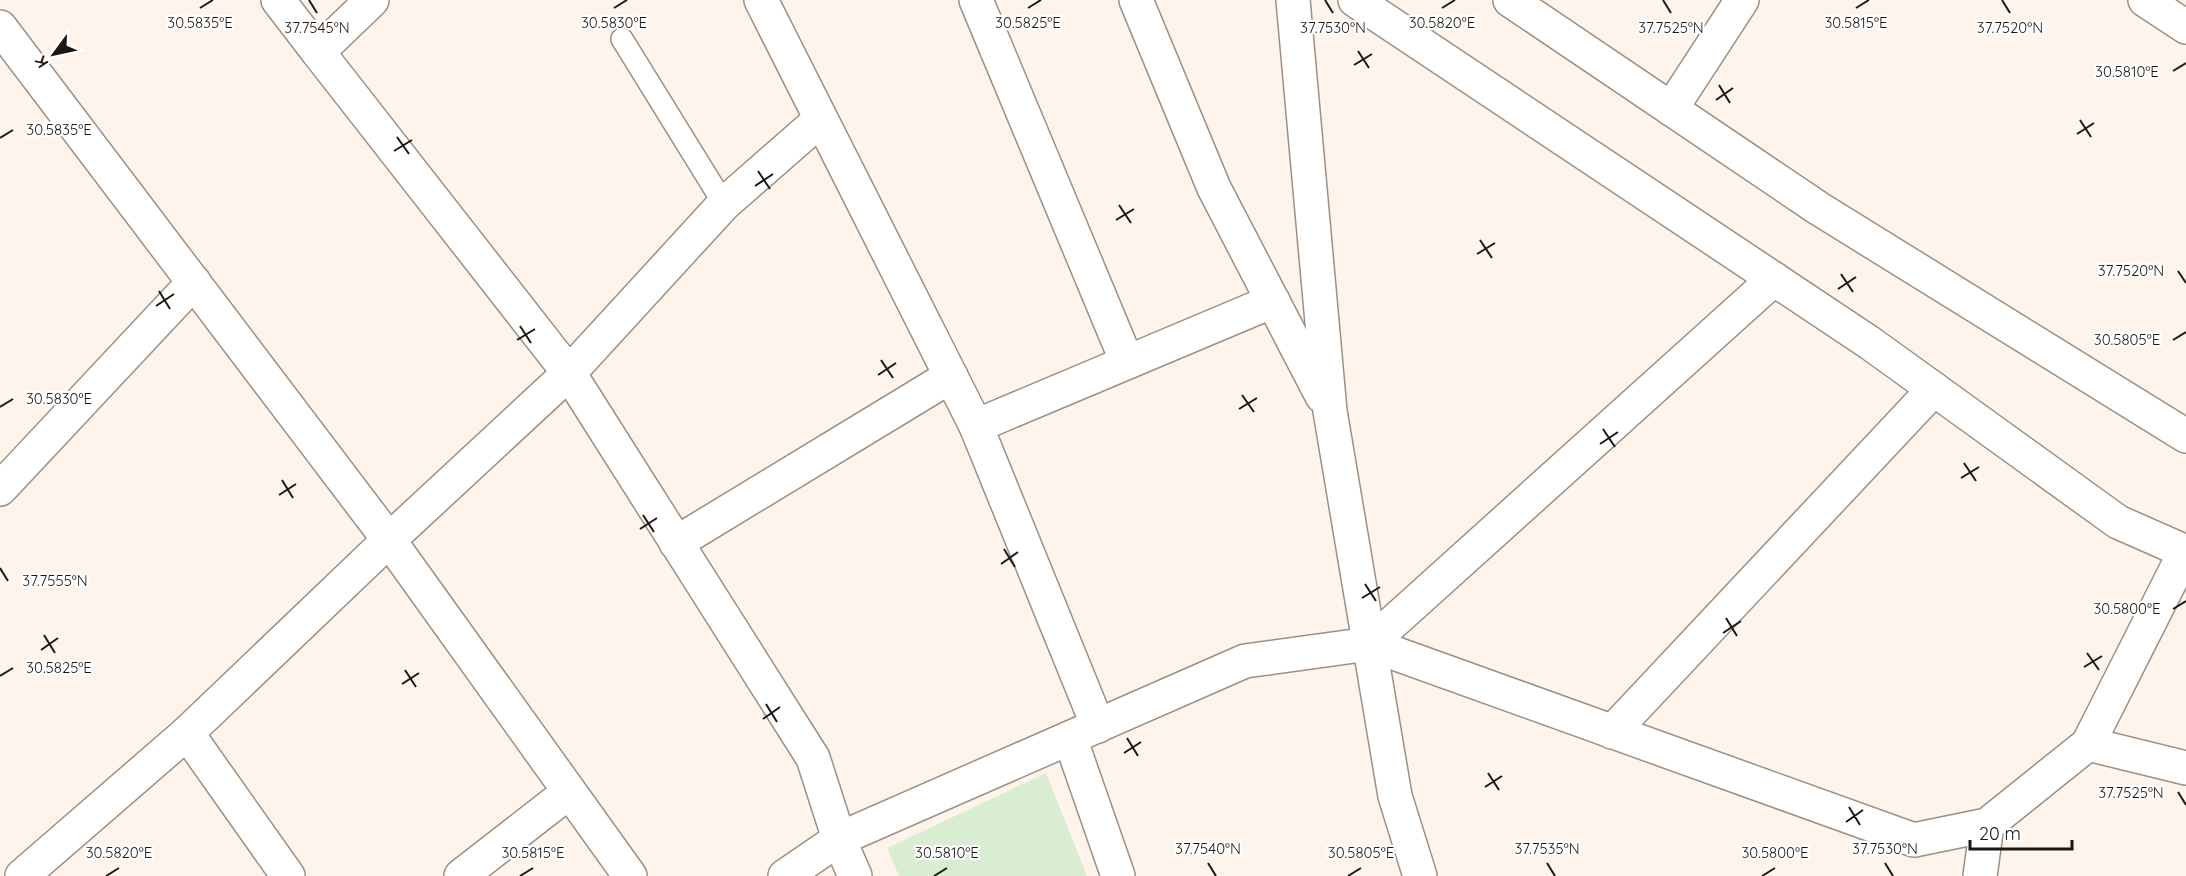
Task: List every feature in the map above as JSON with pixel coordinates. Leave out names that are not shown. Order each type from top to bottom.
[{"type":"street","points":[[278,0],[569,373],[813,758],[839,839],[855,876]]},
{"type":"street","points":[[318,52],[372,0]]},
{"type":"street","points":[[761,0],[976,426],[1084,732],[1118,876]]},
{"type":"street","points":[[976,0],[1127,362]]},
{"type":"street","points":[[1136,0],[1214,188],[1330,411]]},
{"type":"street","points":[[1293,0],[1330,411],[1395,796],[1420,876]]},
{"type":"street","points":[[785,876],[839,839],[1245,662],[1369,644],[1914,840],[1987,825],[2088,744],[2186,552],[2118,522],[1870,343],[1355,0]]},
{"type":"street","points":[[1510,0],[1818,208],[2186,436]]},
{"type":"street","points":[[1671,109],[1742,0]]},
{"type":"street","points":[[2145,0],[2186,27]]},
{"type":"street","points":[[0,27],[389,540],[630,876]]},
{"type":"street","points":[[22,876],[187,733],[389,540],[569,373],[724,204],[820,120]]},
{"type":"street","points":[[1369,644],[1774,279]]},
{"type":"street","points":[[0,489],[194,282]]},
{"type":"street","points":[[976,426],[1273,301]]},
{"type":"street","points":[[676,543],[951,376]]},
{"type":"street","points":[[1612,732],[1934,389]]},
{"type":"street","points":[[187,733],[288,876]]},
{"type":"street","points":[[2088,744],[2186,768]]},
{"type":"street","points":[[461,876],[569,792]]},
{"type":"street","points":[[1980,876],[1987,825]]},
{"type":"lane","points":[[622,39],[724,204]]},
{"type":"green space","points":[[1046,773],[1087,876],[899,876],[887,848]]}]
